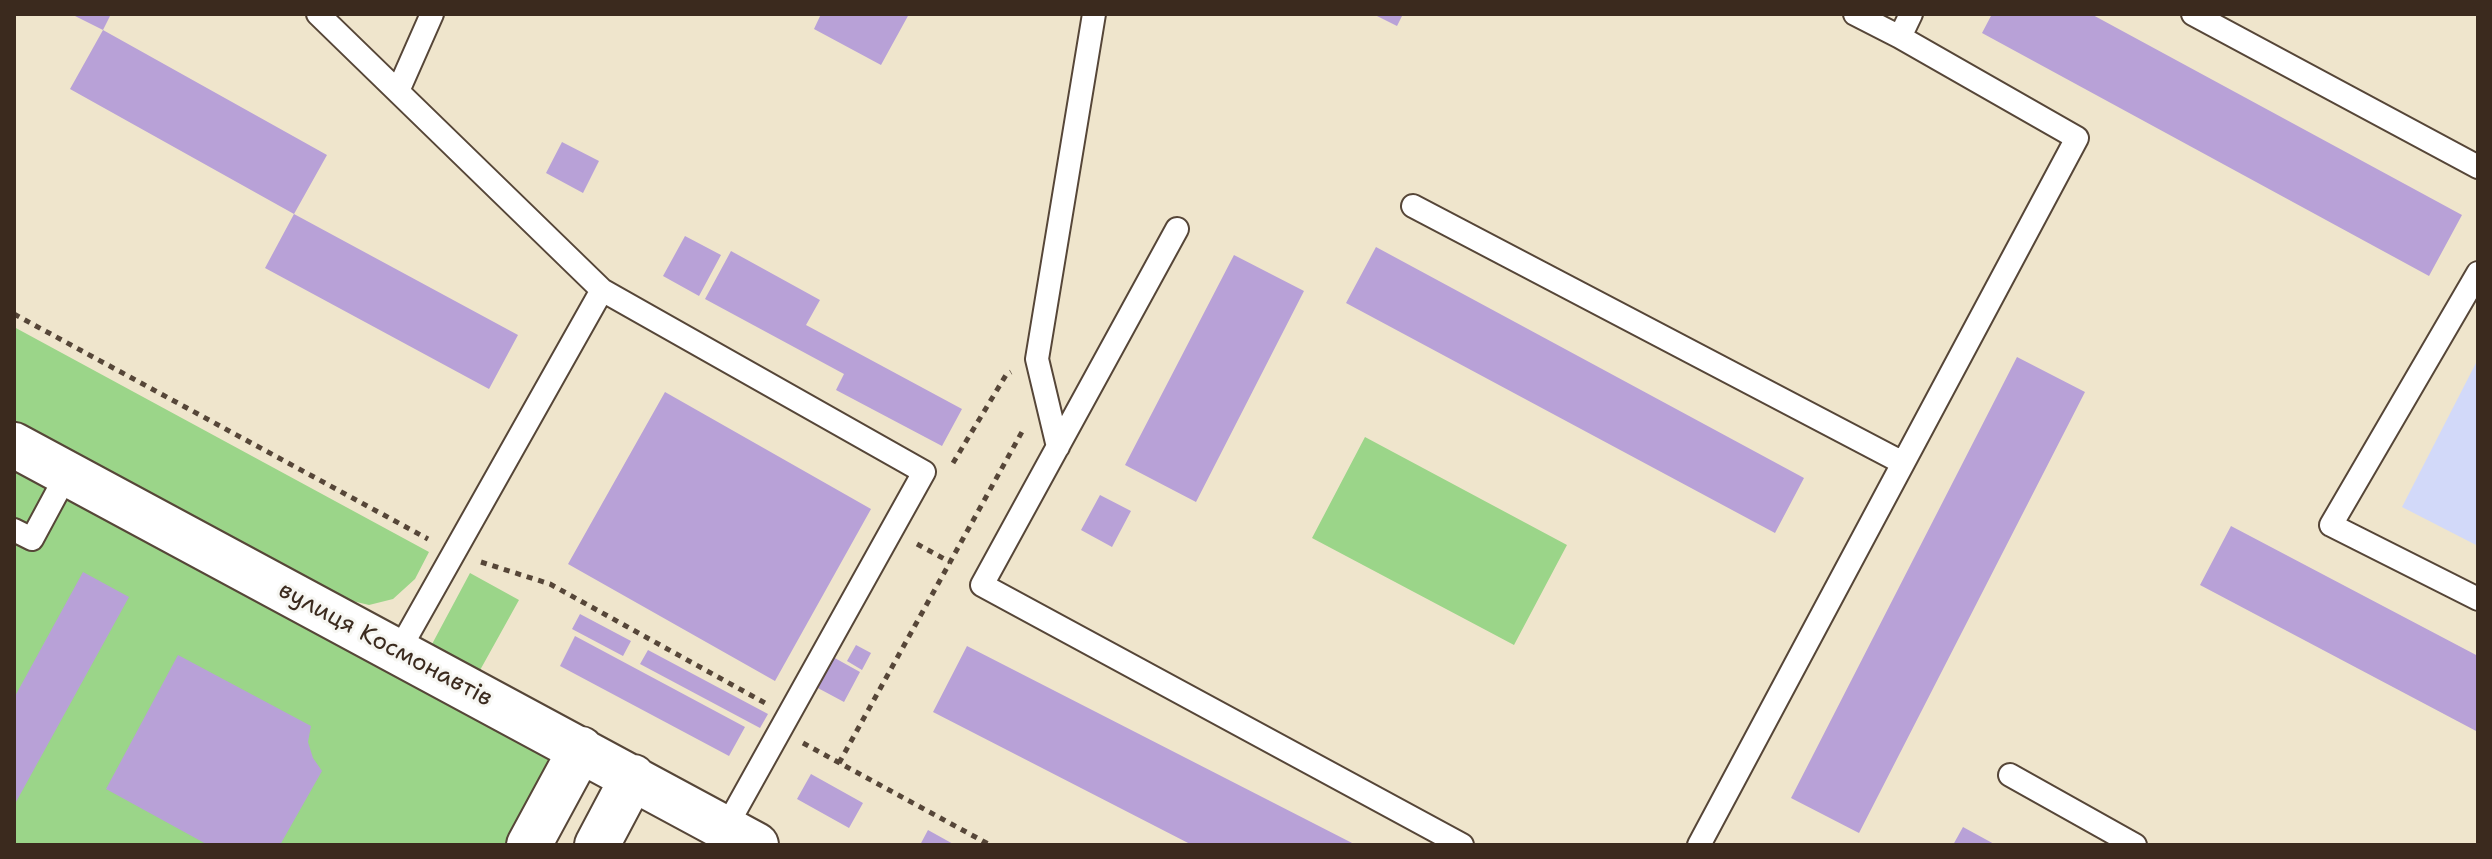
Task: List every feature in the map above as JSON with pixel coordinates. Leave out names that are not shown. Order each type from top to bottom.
[{"type":"street","name":"вулиця Космонавтів","points":[[14,445],[740,837]]},
{"type":"street","points":[[529,845],[581,749]]},
{"type":"street","points":[[597,845],[633,777]]},
{"type":"lane","points":[[318,14],[602,290],[924,472],[779,730],[740,837]]},
{"type":"lane","points":[[398,91],[432,14]]},
{"type":"lane","points":[[1058,447],[1037,359],[1094,14]]},
{"type":"lane","points":[[1699,845],[2077,138],[1855,14]]},
{"type":"lane","points":[[1900,37],[1911,14]]},
{"type":"lane","points":[[2193,14],[2478,167]]},
{"type":"lane","points":[[1413,206],[1903,463]]},
{"type":"lane","points":[[1177,229],[982,585],[1462,845]]},
{"type":"lane","points":[[2478,273],[2331,525],[2478,599]]},
{"type":"lane","points":[[398,652],[602,290]]},
{"type":"lane","points":[[14,530],[32,539],[67,474]]},
{"type":"lane","points":[[2010,775],[2135,845]]},
{"type":"path","points":[[14,314],[454,553],[550,584],[776,709],[779,730],[990,845]]},
{"type":"path","points":[[924,472],[955,463],[1006,375]]},
{"type":"path","points":[[839,763],[1045,390]]},
{"type":"path","points":[[892,531],[950,562]]},
{"type":"shaded area","points":[[2478,359],[2478,546],[2402,507]]},
{"type":"green space","points":[[14,327],[429,552],[415,579],[393,599],[369,605],[336,597],[14,422]]},
{"type":"green space","points":[[1365,437],[1567,545],[1514,645],[1312,538]]},
{"type":"green space","points":[[14,445],[581,749],[529,845],[14,845]]},
{"type":"green space","points":[[470,573],[519,600],[479,672],[431,646]]},
{"type":"building","points":[[71,14],[111,14],[103,30]]},
{"type":"building","points":[[821,14],[909,14],[881,65],[814,29]]},
{"type":"building","points":[[1373,14],[1403,14],[1397,26]]},
{"type":"building","points":[[1992,14],[2091,14],[2462,215],[2429,276],[1982,33]]},
{"type":"building","points":[[103,30],[327,155],[294,214],[70,89]]},
{"type":"building","points":[[562,142],[599,161],[583,193],[546,173]]},
{"type":"building","points":[[294,214],[518,335],[489,389],[265,268]]},
{"type":"building","points":[[685,236],[721,255],[699,296],[663,276]]},
{"type":"building","points":[[1376,247],[1804,478],[1775,533],[1346,303]]},
{"type":"building","points":[[731,251],[820,300],[806,325],[962,409],[942,446],[836,390],[844,374],[705,299]]},
{"type":"building","points":[[1234,255],[1304,291],[1196,502],[1125,465]]},
{"type":"building","points":[[2017,357],[2085,392],[1859,833],[1791,798]]},
{"type":"building","points":[[665,392],[871,509],[775,681],[568,564]]},
{"type":"building","points":[[1100,495],[1131,511],[1112,547],[1081,530]]},
{"type":"building","points":[[2231,526],[2478,656],[2478,732],[2200,585]]},
{"type":"building","points":[[83,572],[129,597],[16,802],[14,698]]},
{"type":"building","points":[[580,614],[631,641],[623,656],[572,629]]},
{"type":"building","points":[[575,636],[745,727],[729,756],[560,666]]},
{"type":"building","points":[[856,645],[871,653],[862,670],[847,661]]},
{"type":"building","points":[[967,646],[1356,845],[1192,845],[933,712]]},
{"type":"building","points":[[648,650],[768,714],[760,728],[640,664]]},
{"type":"building","points":[[178,655],[311,726],[308,742],[313,758],[322,771],[280,845],[208,845],[106,789]]},
{"type":"building","points":[[833,657],[860,672],[844,702],[816,687]]},
{"type":"building","points":[[811,774],[863,803],[849,828],[797,799]]},
{"type":"building","points":[[1963,827],[1996,845],[1953,845]]},
{"type":"building","points":[[928,830],[955,845],[920,845]]}]
